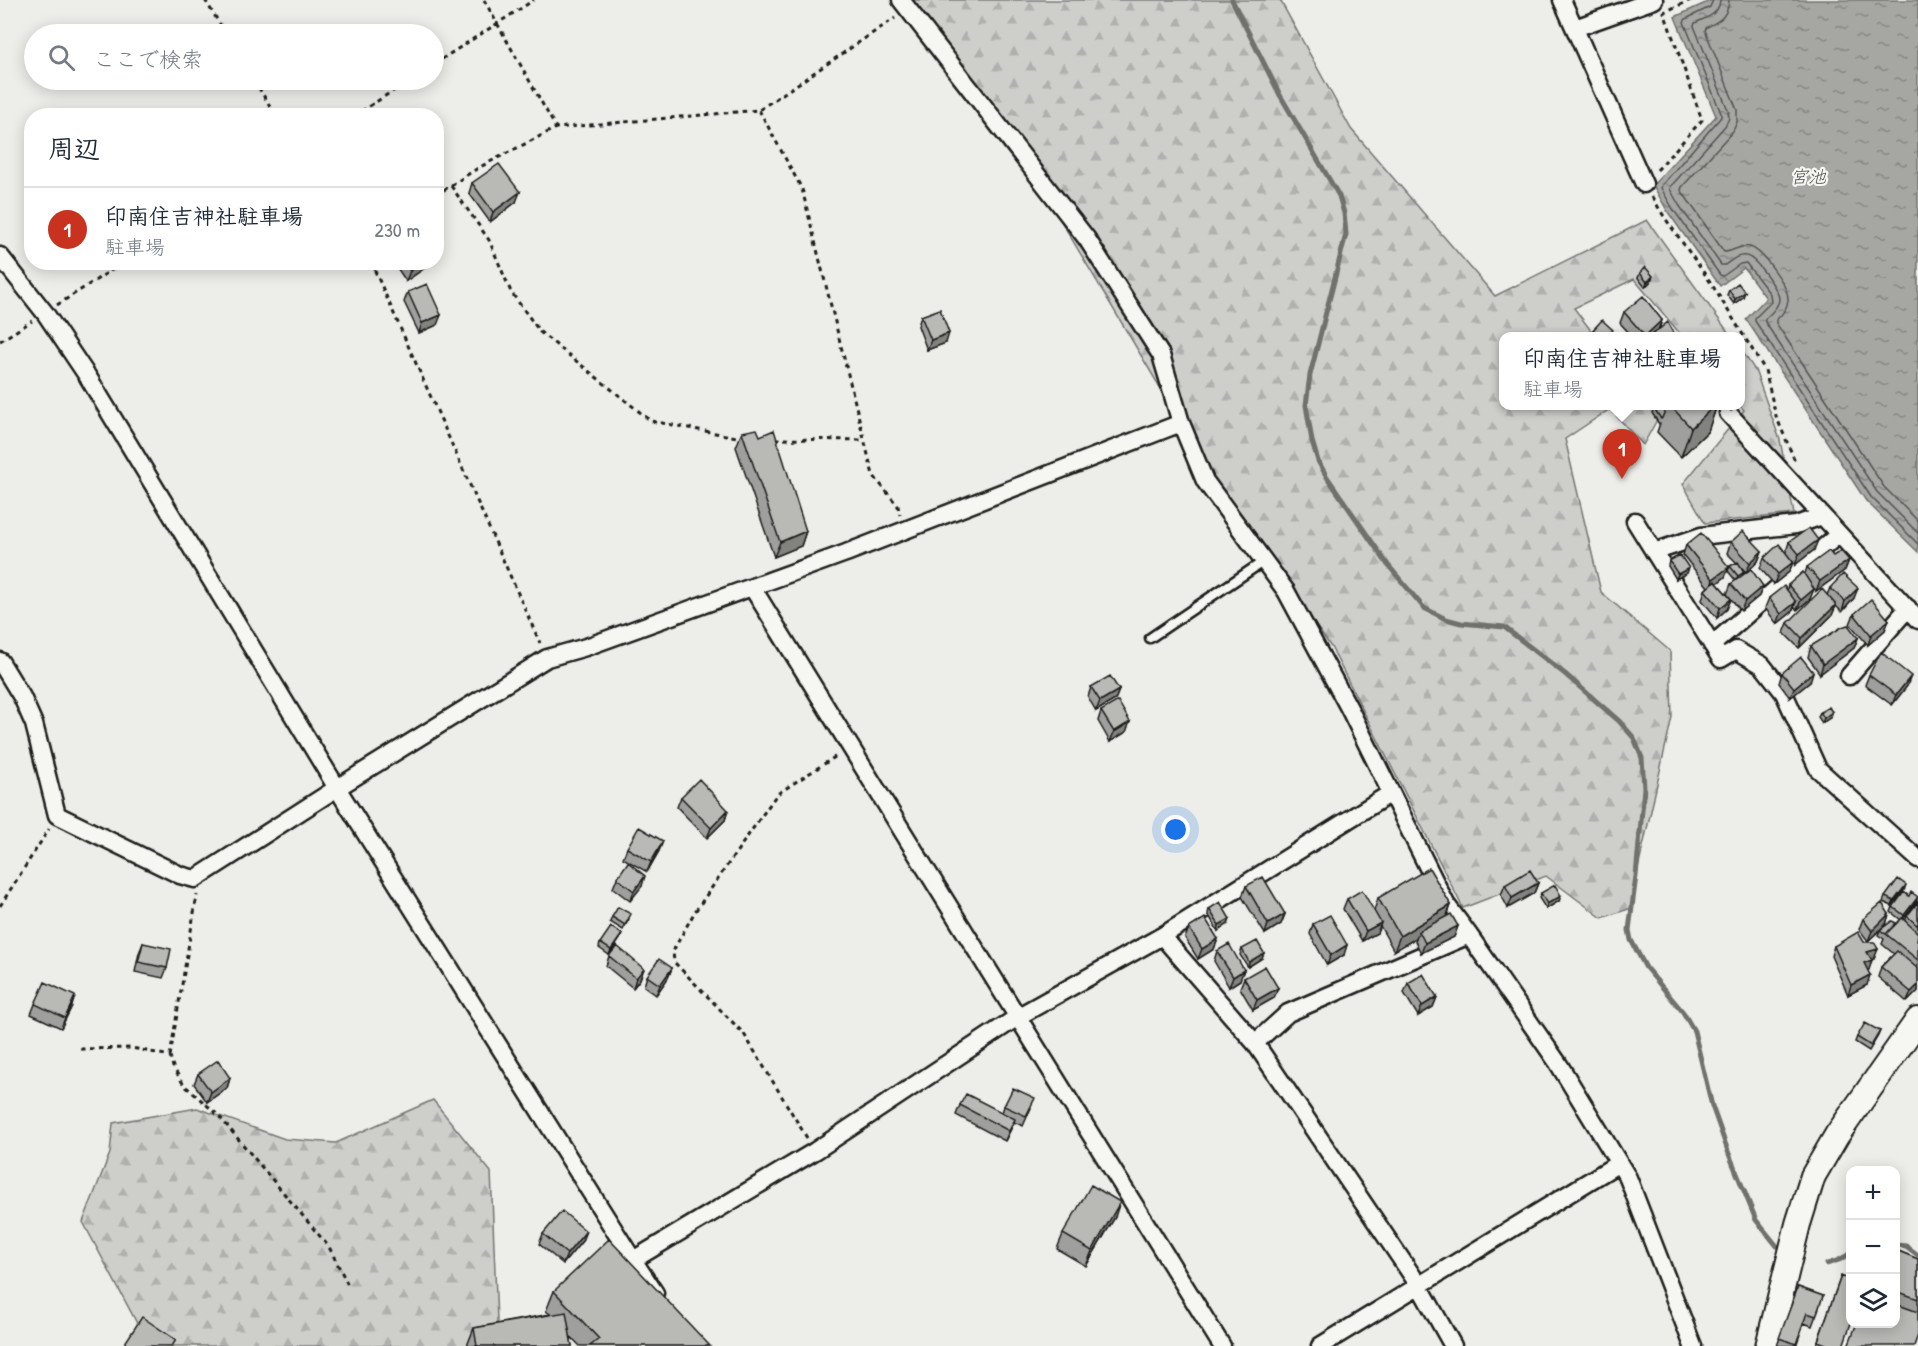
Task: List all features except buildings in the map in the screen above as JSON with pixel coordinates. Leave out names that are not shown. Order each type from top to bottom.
[{"type":"main road","points":[[1768,1346],[1798,1224],[1813,1176],[1837,1135],[1918,1020]]},
{"type":"street","points":[[901,0],[1087,239],[1161,356],[1181,423],[1205,481],[1286,591],[1349,708],[1446,904],[1558,1063],[1628,1178],[1693,1346]]},
{"type":"street","points":[[1562,0],[1644,184]]},
{"type":"street","points":[[1575,28],[1654,0]]},
{"type":"street","points":[[0,256],[45,313],[88,377],[337,788],[663,1305]]},
{"type":"street","points":[[1728,413],[1913,614],[1849,676]]},
{"type":"street","points":[[0,661],[22,697],[34,724],[57,815],[180,875],[195,879],[547,658],[585,647],[752,587],[1181,423]]},
{"type":"street","points":[[1654,552],[1701,536],[1796,525],[1822,516]]},
{"type":"street","points":[[1635,521],[1721,659],[1736,650],[1762,665],[1784,693],[1818,770],[1918,860]]},
{"type":"street","points":[[1712,645],[1839,534]]},
{"type":"street","points":[[752,587],[1222,1346]]},
{"type":"street","points":[[633,1260],[815,1151],[1019,1016],[1162,936],[1391,794]]},
{"type":"street","points":[[1255,1043],[1288,1013],[1469,935]]},
{"type":"street","points":[[1162,936],[1255,1043],[1420,1287],[1453,1346]]},
{"type":"street","points":[[1320,1346],[1420,1287],[1619,1163]]},
{"type":"lane","points":[[1150,638],[1264,561]]},
{"type":"path","points":[[205,0],[220,24]]},
{"type":"path","points":[[484,0],[556,128]]},
{"type":"path","points":[[444,58],[534,0]]},
{"type":"path","points":[[1691,0],[1664,12],[1702,120],[1644,184],[1741,332]]},
{"type":"path","points":[[444,190],[478,168],[556,128],[759,110],[897,17]]},
{"type":"path","points":[[260,90],[271,108]]},
{"type":"path","points":[[366,108],[394,90]]},
{"type":"path","points":[[759,110],[802,189],[873,475],[898,506],[903,531]]},
{"type":"path","points":[[451,186],[489,240],[511,292],[540,332],[651,421],[743,439]]},
{"type":"path","points":[[0,341],[112,270]]},
{"type":"path","points":[[375,270],[547,658]]},
{"type":"path","points":[[1745,338],[1765,370],[1776,416],[1798,468]]},
{"type":"path","points":[[767,439],[863,440]]},
{"type":"path","points":[[815,1151],[744,1034],[674,962],[673,951],[694,913],[777,794],[850,747]]},
{"type":"path","points":[[0,906],[57,815]]},
{"type":"path","points":[[195,879],[197,891],[170,1056],[172,1067],[184,1085],[218,1115],[328,1247],[349,1287]]},
{"type":"path","points":[[80,1049],[132,1048],[170,1056]]},
{"type":"green space","points":[[901,0],[1280,0],[1351,129],[1495,296],[1647,220],[1728,332],[1679,332],[1634,279],[1574,308],[1592,332],[1499,332],[1499,410],[1608,410],[1565,439],[1601,592],[1670,651],[1672,717],[1636,878],[1632,908],[1602,918],[1546,876],[1463,908],[1331,647],[1224,495],[1001,120]]},
{"type":"green space","points":[[1745,356],[1755,370],[1780,440],[1794,514],[1705,523],[1683,484],[1745,410]]},
{"type":"green space","points":[[1611,410],[1662,410],[1643,445]]},
{"type":"green space","points":[[433,1100],[491,1172],[498,1346],[167,1346],[147,1342],[83,1222],[110,1153],[113,1123],[197,1108],[285,1139],[336,1143]]},
{"type":"water","name":"宮池","points":[[1712,0],[1918,0],[1918,552],[1866,501],[1746,319],[1766,298],[1744,268],[1720,286],[1668,212],[1653,185],[1716,116],[1675,17]]},
{"type":"waterway","points":[[1232,0],[1280,95],[1339,196],[1344,213],[1346,234],[1310,375],[1306,405],[1318,461],[1388,565],[1424,608],[1446,619],[1461,623],[1504,627],[1565,674],[1619,721],[1634,738],[1642,758],[1644,788],[1629,930],[1631,940],[1646,968],[1683,1012],[1694,1031],[1712,1106],[1729,1154],[1756,1220],[1777,1246]]},
{"type":"waterway","points":[[1900,1245],[1906,1246],[1918,1255]]},
{"type":"waterway","points":[[1827,1264],[1846,1256]]},
{"type":"place","name":"印南住吉神社駐車場","points":[[1622,479]]}]
